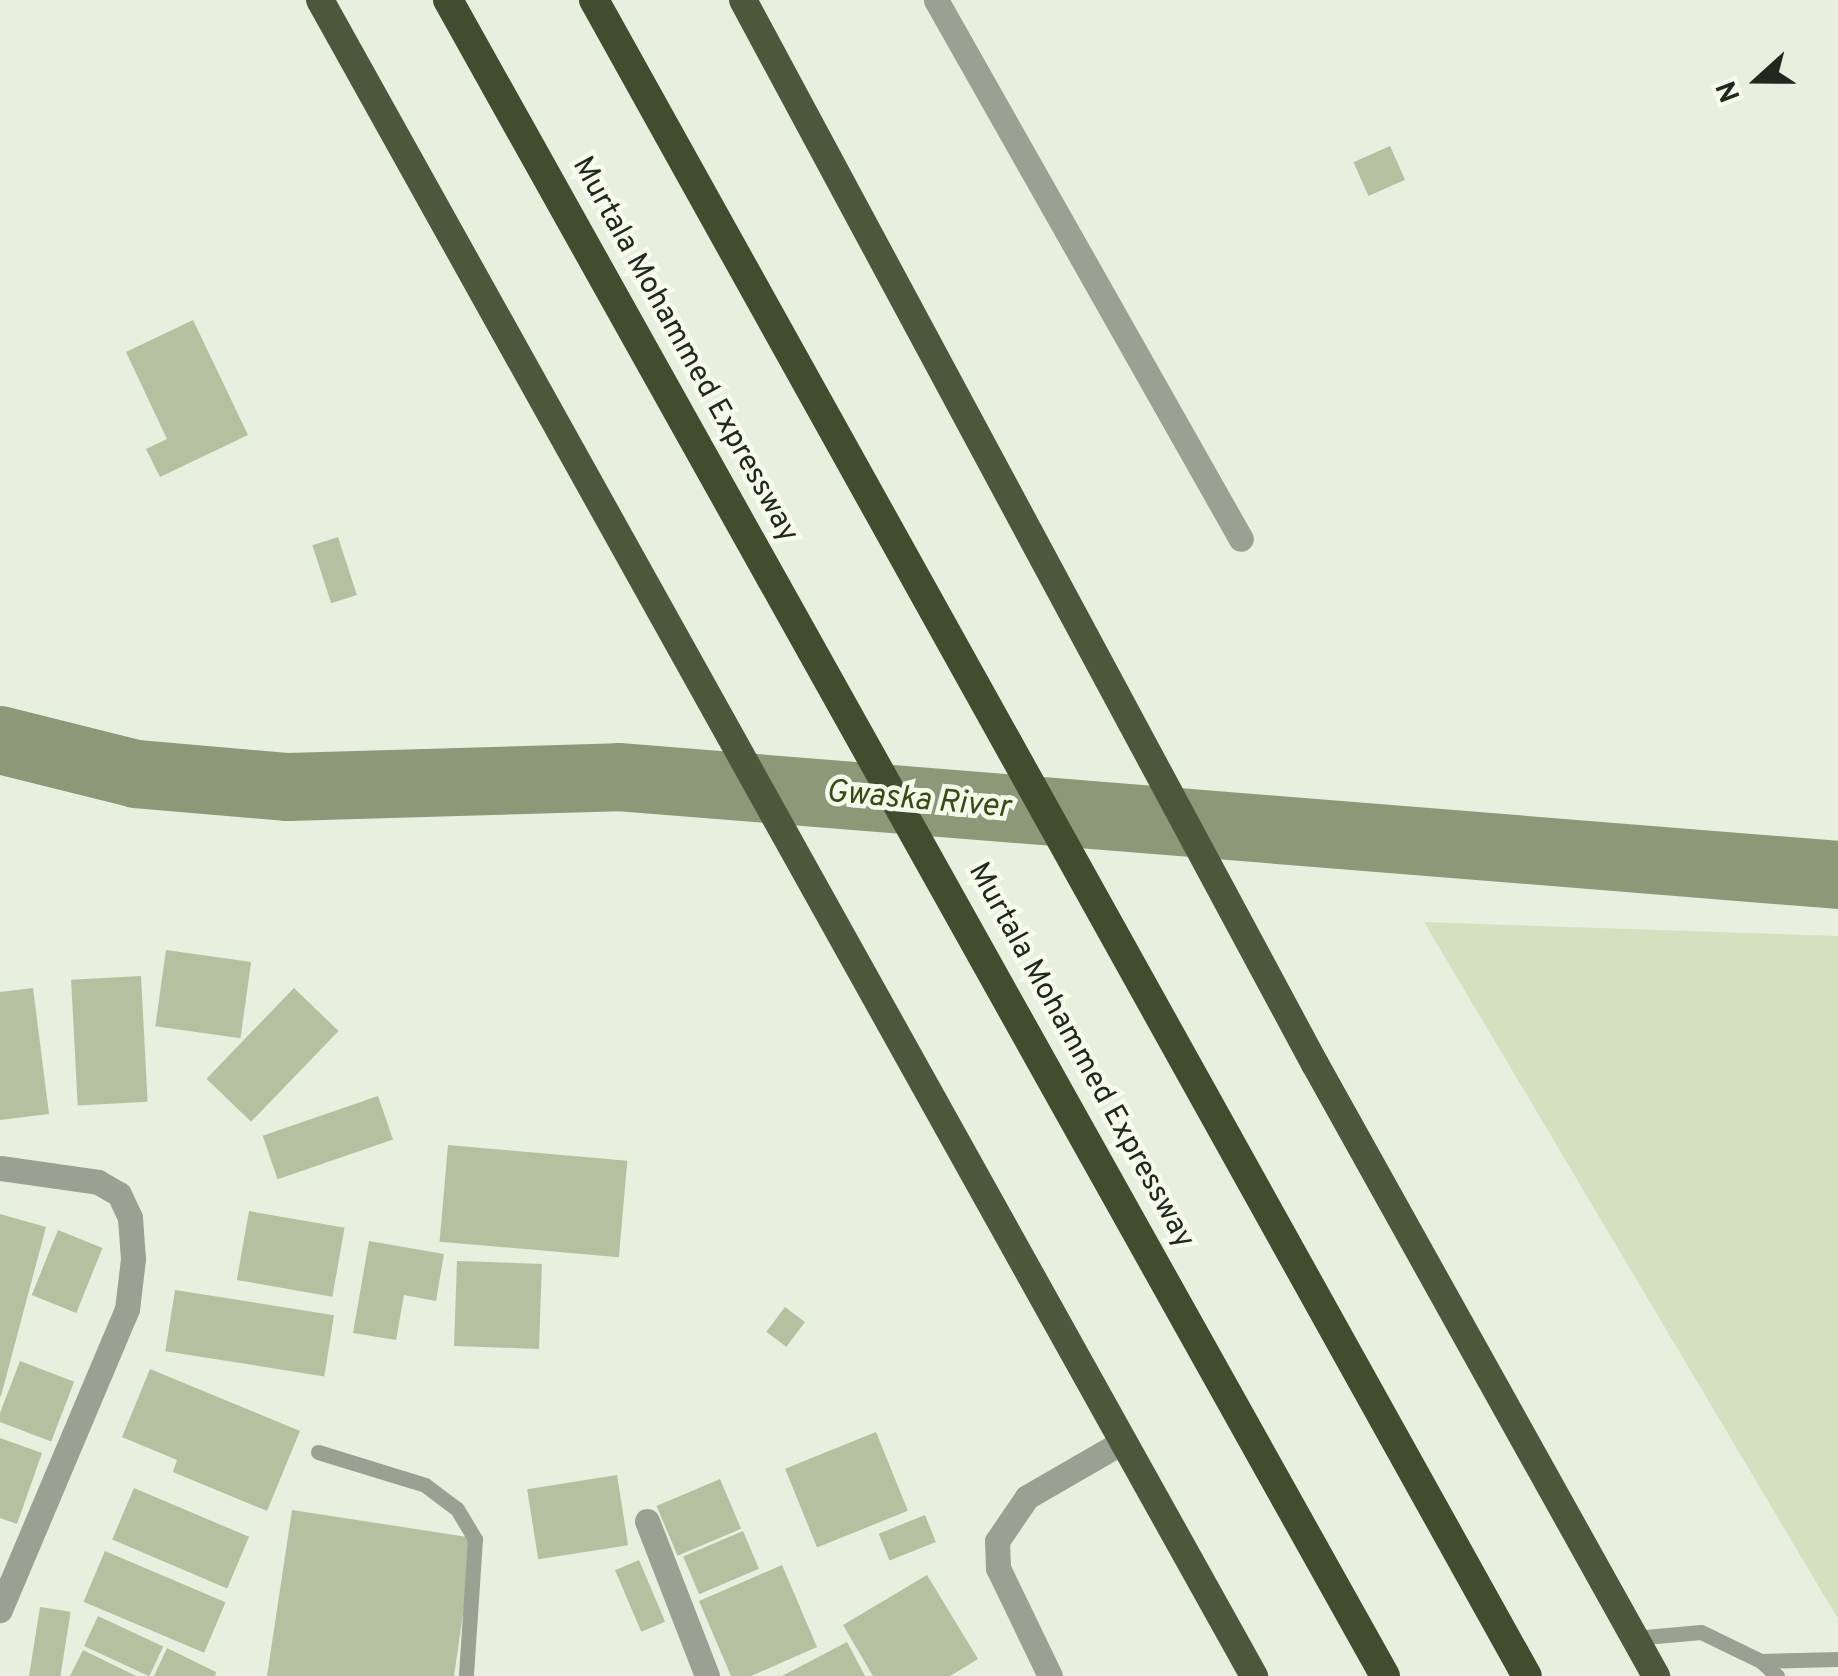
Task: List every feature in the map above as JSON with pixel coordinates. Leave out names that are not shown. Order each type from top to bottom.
[{"type":"highway","points":[[320,0],[1254,1676]]},
{"type":"highway","name":"Murtala Mohammed Expressway","points":[[448,0],[1385,1676]]},
{"type":"highway","points":[[594,0],[1188,1057],[1527,1676]]},
{"type":"highway","points":[[743,0],[1315,1064],[1656,1676]]},
{"type":"street","points":[[936,0],[1241,539]]},
{"type":"street","points":[[0,1168],[98,1182],[119,1194],[130,1218],[134,1259],[128,1309],[0,1610]]},
{"type":"street","points":[[1050,1676],[998,1568],[997,1541],[1027,1497],[1124,1441]]},
{"type":"street","points":[[647,1521],[707,1676]]},
{"type":"lane","points":[[318,1452],[426,1484],[457,1509],[475,1539],[466,1676]]},
{"type":"lane","points":[[1634,1638],[1701,1632],[1761,1661],[1777,1676]]},
{"type":"lane","points":[[1761,1661],[1838,1659]]},
{"type":"green space","points":[[1424,922],[1838,936],[1838,1619]]},
{"type":"building","points":[[1390,146],[1405,180],[1369,196],[1353,162]]},
{"type":"building","points":[[193,320],[248,435],[160,477],[146,449],[167,439],[126,352]]},
{"type":"building","points":[[338,537],[357,595],[331,603],[312,545]]},
{"type":"building","points":[[166,950],[251,962],[240,1038],[155,1026]]},
{"type":"building","points":[[141,976],[148,1102],[78,1105],[71,980]]},
{"type":"building","points":[[33,988],[49,1114],[0,1120],[0,992]]},
{"type":"building","points":[[294,988],[339,1031],[251,1122],[206,1079]]},
{"type":"building","points":[[378,1096],[393,1139],[278,1179],[263,1136]]},
{"type":"building","points":[[448,1145],[627,1161],[619,1257],[440,1242]]},
{"type":"building","points":[[249,1211],[345,1228],[332,1297],[237,1280]]},
{"type":"building","points":[[0,1214],[46,1227],[1,1396],[0,1396]]},
{"type":"building","points":[[58,1230],[103,1248],[76,1313],[32,1295]]},
{"type":"building","points":[[369,1241],[444,1254],[436,1301],[404,1295],[396,1340],[353,1333]]},
{"type":"building","points":[[457,1261],[542,1264],[539,1349],[454,1346]]},
{"type":"building","points":[[175,1290],[334,1315],[324,1376],[165,1351]]},
{"type":"building","points":[[785,1307],[805,1322],[786,1347],[766,1332]]},
{"type":"building","points":[[20,1361],[74,1382],[51,1442],[0,1422]]},
{"type":"building","points":[[150,1369],[300,1431],[267,1511],[173,1472],[177,1460],[122,1437]]},
{"type":"building","points":[[876,1432],[908,1511],[817,1548],[785,1469]]},
{"type":"building","points":[[0,1438],[42,1453],[17,1524],[0,1518]]},
{"type":"building","points":[[617,1475],[628,1545],[538,1559],[527,1489]]},
{"type":"building","points":[[720,1479],[741,1529],[678,1556],[656,1506]]},
{"type":"building","points":[[134,1488],[249,1537],[227,1588],[112,1540]]},
{"type":"building","points":[[292,1510],[474,1538],[454,1676],[267,1676]]},
{"type":"building","points":[[925,1515],[936,1542],[890,1561],[879,1534]]},
{"type":"building","points":[[743,1531],[759,1569],[699,1594],[683,1556]]},
{"type":"building","points":[[105,1551],[226,1602],[204,1653],[84,1602]]},
{"type":"building","points":[[639,1560],[665,1622],[641,1632],[615,1570]]},
{"type":"building","points":[[782,1565],[817,1647],[751,1676],[731,1676],[699,1601]]},
{"type":"building","points":[[927,1575],[978,1659],[950,1676],[873,1676],[843,1625]]},
{"type":"building","points":[[40,1607],[71,1612],[60,1676],[29,1676]]},
{"type":"building","points":[[98,1616],[163,1646],[149,1676],[84,1646]]},
{"type":"building","points":[[847,1642],[865,1676],[782,1676]]},
{"type":"building","points":[[167,1648],[216,1672],[215,1676],[154,1676]]},
{"type":"building","points":[[83,1650],[136,1676],[70,1676]]},
{"type":"waterway","name":"Gwaska River","points":[[0,740],[136,774],[288,787],[618,777],[1838,875]]}]
